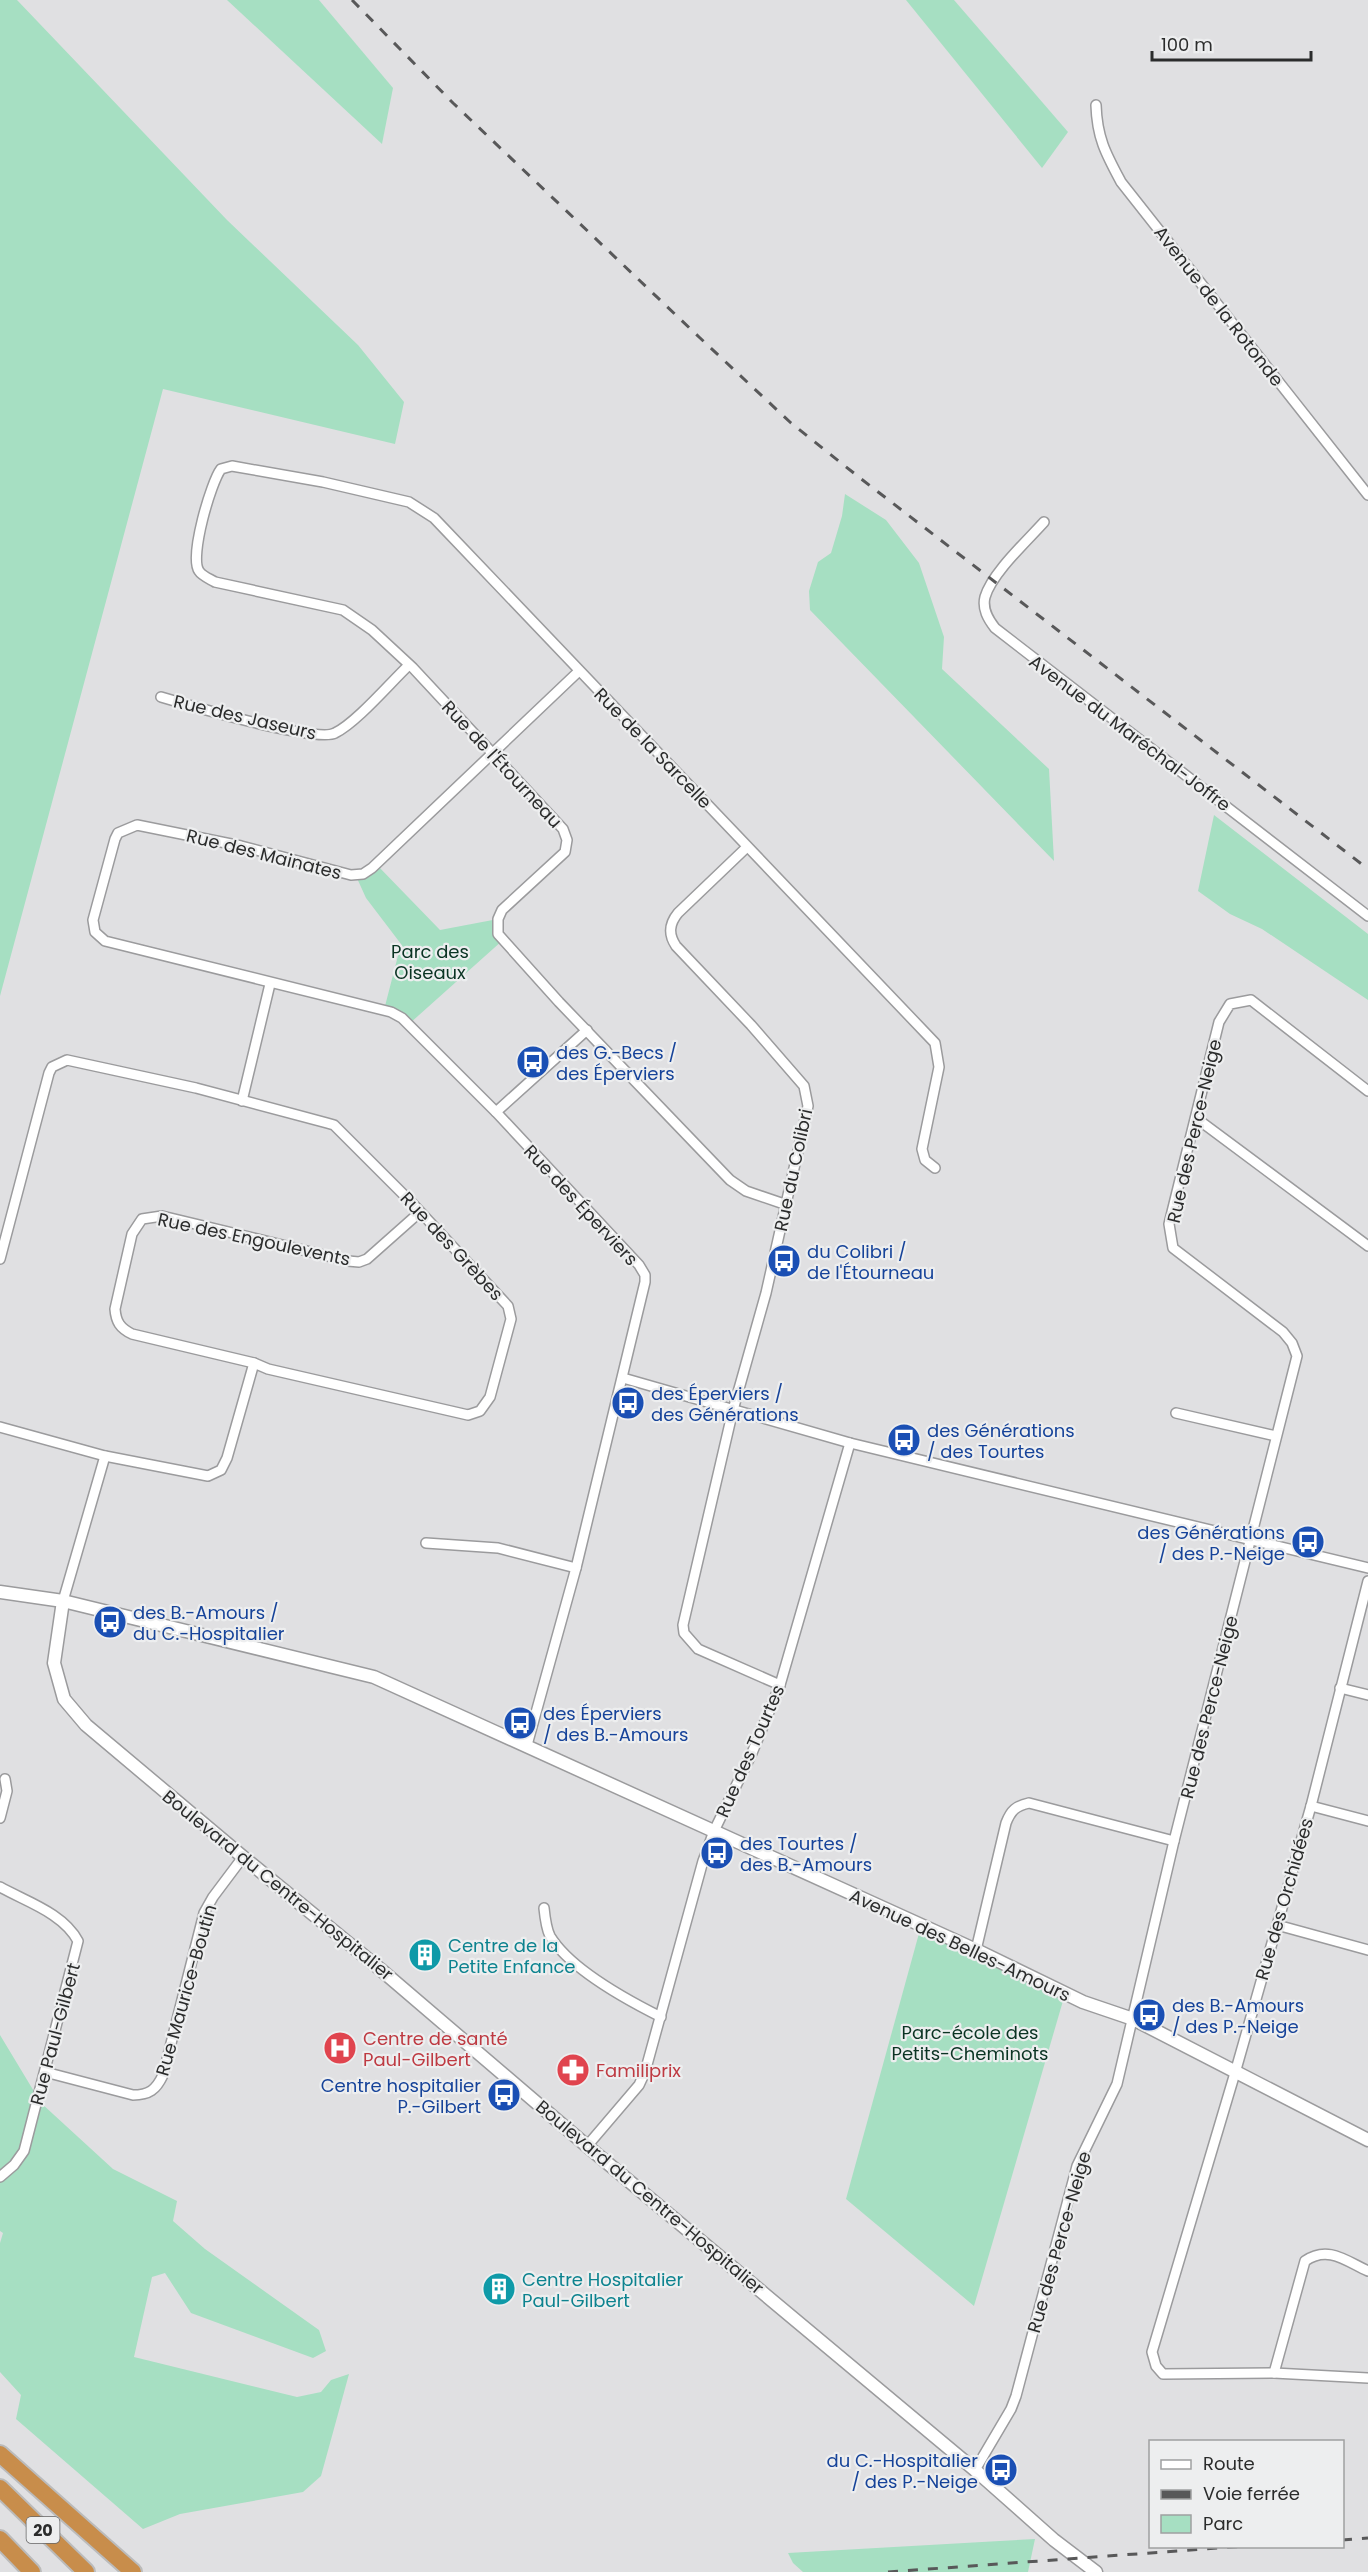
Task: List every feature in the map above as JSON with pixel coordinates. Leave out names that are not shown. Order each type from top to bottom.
[{"type":"highway","points":[[0,2454],[130,2568]]},
{"type":"highway","name":"20","points":[[0,2488],[86,2572]]},
{"type":"highway","name":"20","points":[[0,2539],[32,2572]]},
{"type":"street","name":"Avenue de la Rotonde","points":[[1096,105],[1096,128],[1104,151],[1121,182],[1368,495]]},
{"type":"street","name":"Rue de la Sarcelle","points":[[221,469],[232,466],[312,480],[414,504],[434,518],[935,1043],[939,1067],[922,1149],[925,1160],[935,1168]]},
{"type":"street","name":"Rue de l'Étourneau","points":[[221,469],[197,538],[195,559],[199,571],[214,582],[343,610],[372,630],[409,665],[563,829],[567,840],[565,852],[502,910],[498,919],[498,934],[559,1002],[730,1180],[746,1191],[787,1205]]},
{"type":"street","name":"Avenue du Maréchal-Joffre","points":[[1044,522],[989,588],[984,605],[989,620],[995,628],[1368,915]]},
{"type":"street","name":"Rue des Jaseurs","points":[[161,698],[229,716],[328,736],[345,727],[409,665]]},
{"type":"street","name":"Rue des Mainates","points":[[95,932],[93,920],[114,839],[125,829],[137,825],[241,846],[356,876],[372,868],[579,671]]},
{"type":"street","name":"Rue du Colibri","points":[[747,847],[678,913],[671,923],[670,933],[676,946],[751,1025],[804,1086],[808,1106],[766,1293],[733,1410],[683,1625],[684,1633],[698,1648],[780,1685]]},
{"type":"street","name":"Rue des Éperviers","points":[[95,932],[105,941],[270,984],[394,1013],[406,1021],[496,1112],[645,1275],[623,1378],[576,1568],[527,1745]]},
{"type":"street","points":[[242,1101],[270,984]]},
{"type":"street","name":"Rue des Perce-Neige","points":[[975,2470],[1011,2409],[1016,2396],[1077,2166],[1117,2084],[1174,1840],[1297,1356],[1292,1343],[1283,1332],[1173,1248],[1169,1224],[1219,1022],[1230,1004],[1251,1000],[1368,1090]]},
{"type":"street","points":[[496,1112],[587,1030]]},
{"type":"street","name":"Rue des Grèbes","points":[[0,1259],[45,1084],[52,1067],[67,1060],[196,1088],[334,1125],[420,1212],[508,1306],[510,1312],[511,1319],[490,1397],[480,1411],[468,1415],[268,1369],[254,1363]]},
{"type":"street","points":[[1196,1118],[1368,1246]]},
{"type":"street","name":"Rue des Engoulevents","points":[[254,1363],[132,1334],[121,1328],[115,1309],[132,1234],[142,1219],[162,1216],[359,1262],[367,1259],[420,1212]]},
{"type":"street","points":[[0,1427],[105,1455],[208,1476],[221,1470],[227,1458],[254,1363]]},
{"type":"street","points":[[623,1378],[850,1443],[1368,1568]]},
{"type":"street","points":[[1176,1413],[1276,1436]]},
{"type":"street","name":"Rue des Tourtes","points":[[587,2146],[639,2085],[645,2072],[703,1861],[714,1831],[752,1753],[780,1685],[850,1443]]},
{"type":"street","points":[[63,1601],[105,1455]]},
{"type":"street","points":[[426,1543],[498,1548],[576,1568]]},
{"type":"street","name":"Rue des Orchidées","points":[[1274,2373],[1163,2374],[1156,2366],[1152,2352],[1311,1806],[1368,1581]]},
{"type":"street","name":"Avenue des Belles-Amours","points":[[0,1593],[63,1601],[374,1677],[976,1950],[1083,2002],[1133,2019],[1368,2140]]},
{"type":"street","name":"Boulevard du Centre-Hospitalier","points":[[63,1601],[54,1663],[64,1699],[86,1725],[406,1990],[587,2146],[975,2470],[1054,2540],[1096,2572]]},
{"type":"street","points":[[1340,1688],[1368,1695]]},
{"type":"street","points":[[0,1818],[7,1791],[5,1779]]},
{"type":"street","points":[[976,1950],[1006,1823],[1010,1813],[1017,1806],[1029,1803],[1174,1840]]},
{"type":"street","points":[[1311,1806],[1368,1821]]},
{"type":"street","name":"Rue Maurice-Boutin","points":[[45,2072],[133,2095],[147,2095],[157,2087],[163,2075],[204,1913],[243,1857]]},
{"type":"street","name":"Rue Paul-Gilbert","points":[[0,1887],[57,1917],[71,1928],[78,1941],[24,2151],[14,2165],[0,2177]]},
{"type":"street","points":[[544,1908],[546,1924],[551,1937],[569,1956],[610,1990],[661,2016]]},
{"type":"street","points":[[1277,1925],[1368,1950]]},
{"type":"street","points":[[1368,2271],[1332,2254],[1315,2254],[1305,2261],[1274,2373],[1368,2378]]},
{"type":"green space","points":[[0,0],[17,0],[227,220],[358,345],[404,402],[395,444],[163,389],[0,996]]},
{"type":"green space","points":[[227,0],[319,0],[393,88],[382,144]]},
{"type":"green space","points":[[906,0],[954,0],[1068,132],[1042,168]]},
{"type":"green space","points":[[845,494],[886,520],[919,563],[944,637],[942,669],[1049,769],[1054,861],[810,610],[809,591],[818,562],[831,553],[842,516]]},
{"type":"green space","points":[[1214,815],[1368,934],[1368,1000],[1262,929],[1230,914],[1198,891]]},
{"type":"green space","name":"Parc des Oiseaux","points":[[376,864],[440,930],[498,919],[503,940],[409,1024],[384,1010],[401,944],[366,898],[356,876]]},
{"type":"green space","name":"Parc-école des Petits-Cheminots","points":[[921,1926],[1065,1994],[974,2306],[846,2199]]},
{"type":"green space","points":[[0,2035],[41,2103],[113,2169],[177,2201],[173,2221],[205,2249],[319,2330],[326,2351],[313,2358],[191,2313],[165,2273],[152,2277],[134,2357],[297,2397],[321,2392],[331,2380],[349,2374],[321,2476],[303,2492],[180,2514],[143,2529],[16,2419],[21,2395],[0,2372],[0,2243],[3,2233],[0,2231]]},
{"type":"green space","points":[[1035,2539],[1028,2572],[803,2572],[793,2563],[788,2553]]},
{"type":"railway","points":[[352,0],[453,103],[791,423],[1368,869]]},
{"type":"railway","points":[[1344,2540],[1368,2538]]},
{"type":"railway","points":[[888,2572],[1218,2548]]},
{"type":"place","name":"des G.-Becs / des Éperviers","points":[[533,1062]]},
{"type":"place","name":"du Colibri / de l'Étourneau","points":[[784,1261]]},
{"type":"place","name":"des Éperviers / des Générations","points":[[628,1403]]},
{"type":"place","name":"des Générations / des Tourtes","points":[[904,1440]]},
{"type":"place","name":"des Générations / des P.-Neige","points":[[1308,1542]]},
{"type":"place","name":"des B.-Amours / du C.-Hospitalier","points":[[110,1622]]},
{"type":"place","name":"des Éperviers / des B.-Amours","points":[[520,1723]]},
{"type":"place","name":"des Tourtes / des B.-Amours","points":[[717,1853]]},
{"type":"place","name":"Centre de la Petite Enfance","points":[[425,1955]]},
{"type":"place","name":"des B.-Amours / des P.-Neige","points":[[1149,2015]]},
{"type":"place","name":"Centre de santé Paul-Gilbert","points":[[340,2048]]},
{"type":"place","name":"Familiprix","points":[[573,2070]]},
{"type":"place","name":"Centre hospitalier P.-Gilbert","points":[[504,2095]]},
{"type":"place","name":"Centre Hospitalier Paul-Gilbert","points":[[499,2289]]},
{"type":"place","name":"du C.-Hospitalier / des P.-Neige","points":[[1001,2470]]}]
